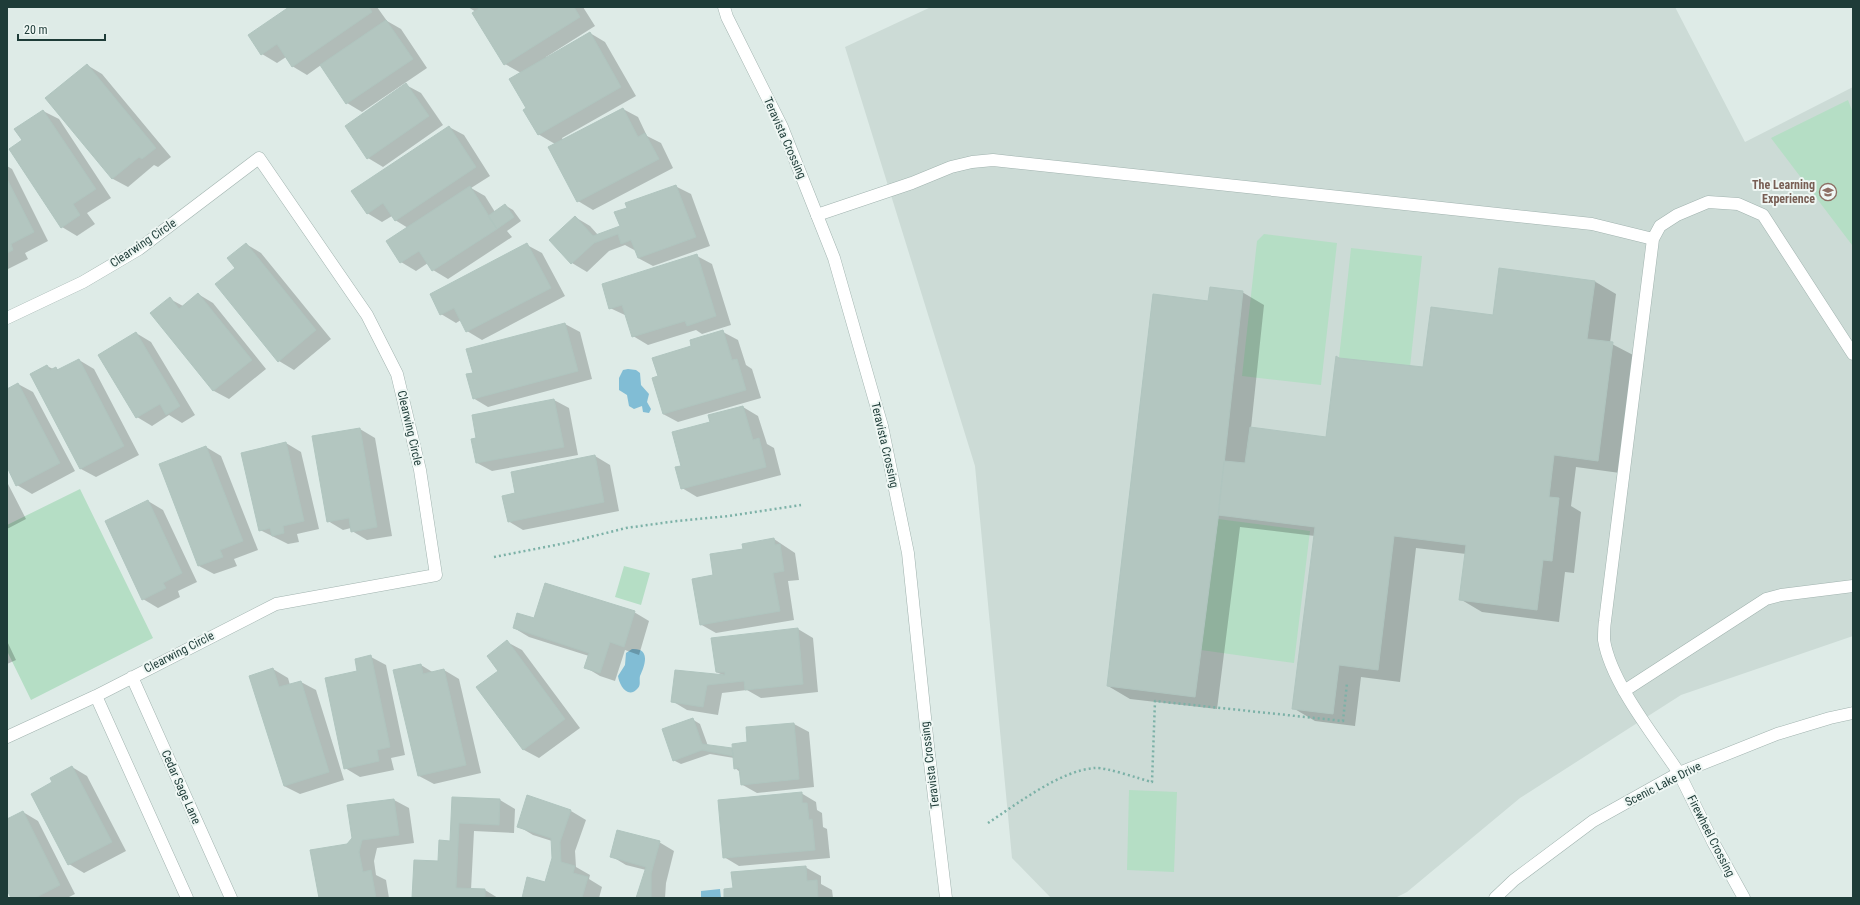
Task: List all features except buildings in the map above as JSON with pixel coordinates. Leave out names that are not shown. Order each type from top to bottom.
[{"type":"street","name":"Teravista Crossing","points":[[717,7],[727,10],[782,127],[834,258],[882,426],[908,553],[928,746],[946,898]]},
{"type":"street","name":"Clearwing Circle","points":[[7,318],[84,282],[139,249],[259,158],[367,315],[397,374],[420,470],[436,574],[276,604],[96,696],[7,737]]},
{"type":"street","points":[[817,215],[912,183],[951,168],[972,162],[993,160],[1592,224],[1653,239],[1660,226],[1677,215],[1708,202],[1738,204],[1763,215],[1853,354]]},
{"type":"street","name":"Firewheel Crossing","points":[[1653,239],[1604,639],[1607,653],[1624,691],[1679,773],[1713,842],[1744,898]]},
{"type":"street","points":[[1624,691],[1766,599],[1781,595],[1853,586]]},
{"type":"street","name":"Cedar Sage Lane","points":[[132,677],[231,898]]},
{"type":"street","points":[[96,696],[187,898]]},
{"type":"street","name":"Scenic Lake Drive","points":[[1495,898],[1514,880],[1593,821],[1679,773],[1777,734],[1830,718],[1853,713]]},
{"type":"path","points":[[494,557],[566,544],[626,528],[729,516],[801,505]]},
{"type":"path","points":[[988,822],[1043,788],[1073,773],[1096,768],[1152,782],[1155,701],[1343,721],[1348,683]]},
{"type":"shaded area","points":[[931,7],[1675,7],[1745,142],[1853,87],[1853,636],[1681,695],[1520,798],[1407,892],[1395,898],[1051,898],[1012,858],[975,466],[845,47]]},
{"type":"green space","name":"The Learning Experience","points":[[1848,100],[1853,113],[1852,245],[1771,138]]},
{"type":"green space","points":[[1264,234],[1337,243],[1321,385],[1242,376],[1257,241]]},
{"type":"green space","points":[[1351,248],[1422,256],[1410,367],[1339,358]]},
{"type":"green space","points":[[80,489],[153,638],[31,700],[7,651],[7,525]]},
{"type":"green space","points":[[1218,519],[1310,531],[1294,663],[1201,650]]},
{"type":"green space","points":[[624,566],[650,573],[641,605],[615,597]]},
{"type":"green space","points":[[1129,790],[1177,792],[1174,872],[1127,870]]},
{"type":"water","points":[[623,370],[636,370],[640,373],[641,385],[649,394],[647,402],[651,409],[649,413],[643,412],[642,406],[634,409],[629,406],[627,395],[619,390],[619,378]]},
{"type":"water","points":[[632,649],[642,651],[645,662],[640,676],[639,687],[634,691],[628,692],[622,687],[618,676],[625,665],[626,653]]},
{"type":"water","points":[[720,889],[721,898],[701,898],[701,891]]},
{"type":"place","name":"The Learning Experience","points":[[1828,192]]}]
